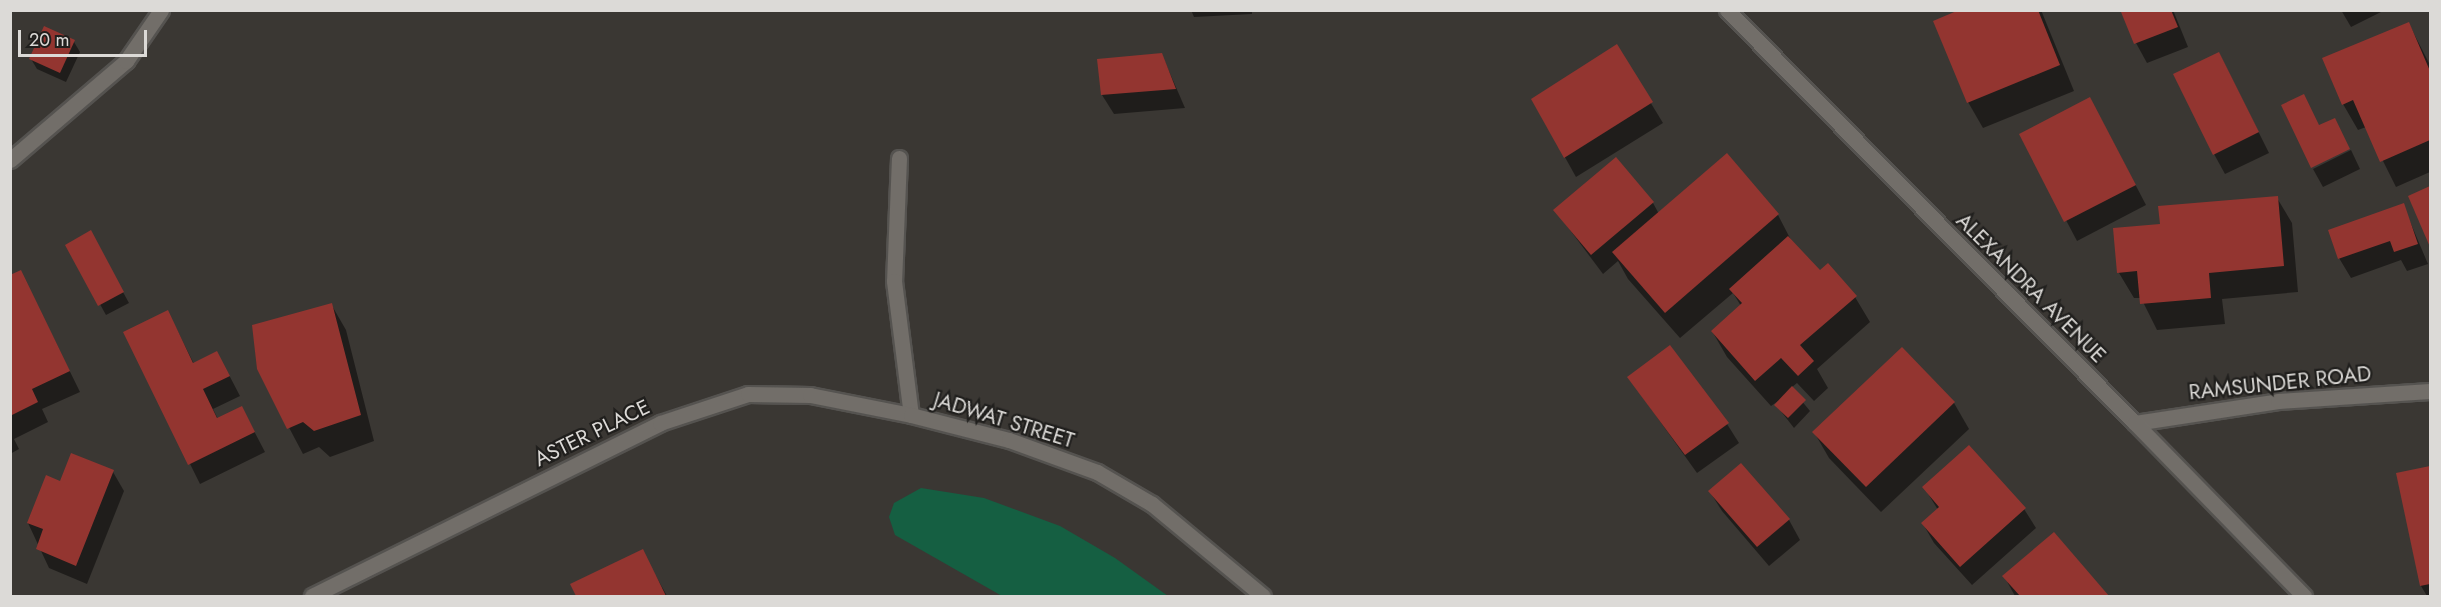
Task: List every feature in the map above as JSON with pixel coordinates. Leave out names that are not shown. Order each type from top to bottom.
[{"type":"street","points":[[10,160],[126,61],[161,10]]},
{"type":"street","name":"ALEXANDRA AVENUE","points":[[1727,10],[2304,597]]},
{"type":"street","name":"JADWAT STREET","points":[[899,158],[894,281],[911,415],[1009,440],[1097,472],[1152,504],[1263,597]]},
{"type":"street","name":"RAMSUNDER ROAD","points":[[2135,423],[2246,405],[2430,391]]},
{"type":"street","name":"ASTER PLACE","points":[[312,597],[660,423],[706,405],[748,394],[810,395],[911,415]]},
{"type":"green space","points":[[921,488],[984,498],[1060,526],[1115,558],[1168,596],[1002,596],[895,535],[889,517],[894,503]]},
{"type":"building","points":[[1959,10],[2038,10],[2060,65],[1967,103],[1933,21]]},
{"type":"building","points":[[2171,10],[2178,27],[2134,44],[2121,12]]},
{"type":"building","points":[[2409,22],[2430,71],[2430,140],[2380,162],[2353,100],[2342,105],[2322,58]]},
{"type":"building","points":[[44,26],[75,40],[60,73],[29,59]]},
{"type":"building","points":[[1617,44],[1653,102],[1564,158],[1531,99]]},
{"type":"building","points":[[2219,52],[2259,132],[2213,155],[2173,74]]},
{"type":"building","points":[[1162,53],[1176,89],[1101,95],[1097,59]]},
{"type":"building","points":[[2304,94],[2319,125],[2335,118],[2350,149],[2311,168],[2281,105]]},
{"type":"building","points":[[2090,97],[2136,185],[2064,222],[2019,134]]},
{"type":"building","points":[[1727,153],[1779,214],[1665,313],[1612,252]]},
{"type":"building","points":[[1616,157],[1654,202],[1591,255],[1553,210]]},
{"type":"building","points":[[2430,186],[2430,247],[2408,196]]},
{"type":"building","points":[[2278,196],[2284,266],[2209,273],[2211,298],[2140,304],[2137,271],[2117,273],[2113,228],[2160,224],[2158,206]]},
{"type":"building","points":[[2404,203],[2418,244],[2394,252],[2390,241],[2338,259],[2328,230]]},
{"type":"building","points":[[91,230],[124,292],[98,306],[65,245]]},
{"type":"building","points":[[1788,236],[1820,270],[1828,263],[1857,296],[1800,345],[1814,361],[1798,376],[1781,358],[1755,381],[1711,331],[1742,303],[1729,289]]},
{"type":"building","points":[[21,270],[70,371],[32,389],[38,402],[10,416],[10,275]]},
{"type":"building","points":[[332,303],[361,415],[314,431],[303,422],[287,429],[257,369],[252,325]]},
{"type":"building","points":[[168,310],[193,363],[217,351],[230,376],[203,389],[217,418],[242,406],[255,432],[188,465],[123,332]]},
{"type":"building","points":[[1670,345],[1729,423],[1685,455],[1627,377]]},
{"type":"building","points":[[1902,347],[1955,402],[1866,487],[1812,432]]},
{"type":"building","points":[[1792,386],[1806,400],[1788,418],[1774,405]]},
{"type":"building","points":[[1969,445],[2026,508],[1960,567],[1921,523],[1939,507],[1922,487]]},
{"type":"building","points":[[71,453],[114,470],[76,566],[36,549],[43,529],[27,523],[46,475],[60,481]]},
{"type":"building","points":[[1741,463],[1790,519],[1757,547],[1708,491]]},
{"type":"building","points":[[2430,466],[2430,584],[2420,586],[2396,473]]},
{"type":"building","points":[[2054,532],[2109,596],[2020,596],[2002,576]]},
{"type":"building","points":[[643,549],[666,596],[576,596],[570,584]]}]
